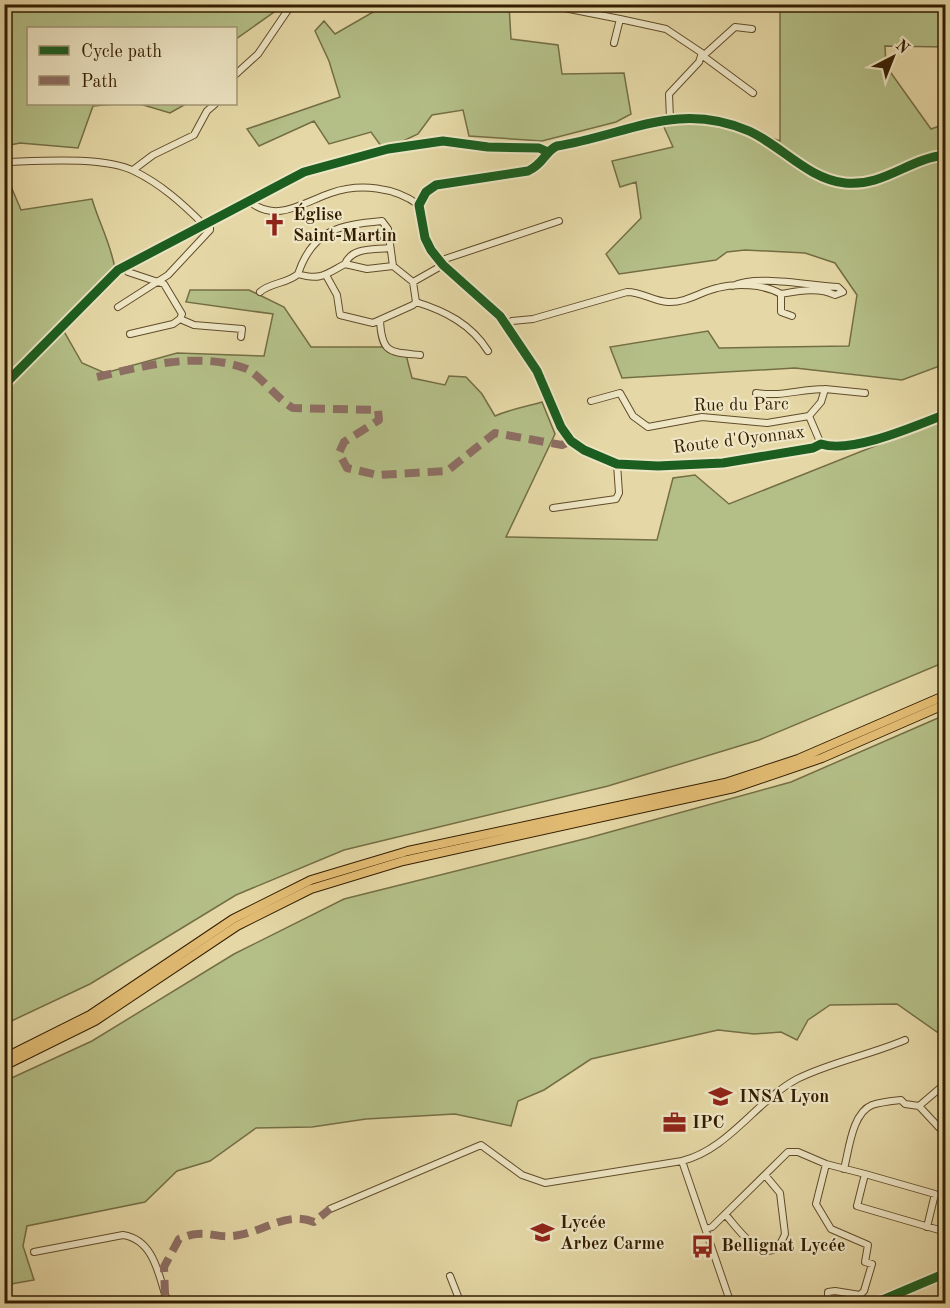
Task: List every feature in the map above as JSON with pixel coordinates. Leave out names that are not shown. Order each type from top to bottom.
[{"type":"highway","points":[[4,1058],[90,1015],[233,919],[311,880],[408,851],[725,783],[798,759],[945,695]]},
{"type":"highway","points":[[4,1066],[95,1021],[237,926],[320,885],[403,861],[734,788],[822,758],[945,704]]},
{"type":"main road","points":[[873,1304],[945,1274]]},
{"type":"street","points":[[237,73],[258,54],[292,4]]},
{"type":"street","points":[[544,4],[666,29],[698,49],[703,56],[753,93]]},
{"type":"street","points":[[614,43],[620,19]]},
{"type":"street","points":[[670,119],[669,94],[703,56],[735,27],[752,29]]},
{"type":"street","points":[[133,170],[153,154],[194,135],[207,111],[214,105]]},
{"type":"street","points":[[249,201],[257,208],[280,212],[342,190],[376,188],[408,196],[419,205],[426,192],[436,185],[528,171],[539,166],[548,152],[557,146],[670,119],[699,118],[748,131],[814,172],[845,183],[870,183],[922,160],[945,155]]},
{"type":"street","points":[[4,385],[107,279],[123,267],[304,172],[417,143],[443,141],[488,147],[539,148],[548,152]]},
{"type":"street","points":[[4,162],[83,162],[133,170],[175,196],[207,223],[210,230],[180,264],[118,307]]},
{"type":"street","name":"Route d'Oyonnax","points":[[419,205],[425,238],[441,263],[490,306],[507,325],[537,370],[565,434],[584,450],[617,464],[649,466],[716,463],[803,450],[820,444],[830,447],[869,440],[945,414]]},
{"type":"street","points":[[413,282],[441,263],[558,221]]},
{"type":"street","points":[[260,292],[266,287],[293,278],[298,274],[314,244],[328,232],[344,225],[384,222],[388,229],[393,266],[413,282],[416,302]]},
{"type":"street","points":[[298,274],[327,277],[345,264],[355,252],[389,248]]},
{"type":"street","points":[[345,264],[367,269],[393,266]]},
{"type":"street","points":[[123,267],[138,276],[159,280],[168,288],[182,315],[173,324],[130,334]]},
{"type":"street","points":[[327,277],[337,295],[340,315],[370,323],[380,321],[416,302],[450,315],[470,329],[488,351]]},
{"type":"street","points":[[507,325],[512,321],[533,319],[627,292],[637,292],[659,301],[679,302],[717,288],[733,286],[771,288],[781,294],[807,290],[841,295],[843,290],[838,286],[766,282],[740,282],[733,286]]},
{"type":"street","points":[[781,294],[782,312],[792,316]]},
{"type":"street","points":[[180,319],[194,325],[242,329],[241,337]]},
{"type":"street","points":[[380,321],[384,346],[405,354],[420,355]]},
{"type":"street","points":[[756,393],[774,396],[806,389],[865,393]]},
{"type":"street","points":[[809,416],[821,402],[825,389]]},
{"type":"street","name":"Rue du Parc","points":[[591,401],[620,393],[633,416],[648,427],[702,417],[767,423],[809,416],[820,444]]},
{"type":"street","points":[[553,508],[616,499],[619,493],[617,464]]},
{"type":"street","points":[[330,1209],[481,1145],[522,1175],[545,1183],[682,1161],[714,1147],[762,1105],[797,1080],[904,1040]]},
{"type":"street","points":[[919,1106],[945,1083]]},
{"type":"street","points":[[844,1169],[858,1119],[872,1105],[901,1100],[905,1104],[919,1106],[945,1135]]},
{"type":"street","points":[[706,1229],[725,1214],[785,1154],[791,1151],[826,1164],[935,1194],[927,1227]]},
{"type":"street","points":[[682,1161],[731,1304]]},
{"type":"street","points":[[826,1164],[816,1204],[831,1229],[868,1245],[865,1262],[872,1264],[864,1291],[860,1295],[828,1292],[828,1304]]},
{"type":"street","points":[[865,1174],[857,1206],[945,1232]]},
{"type":"street","points":[[725,1214],[757,1248],[769,1252],[777,1245],[785,1234],[780,1192],[765,1175]]},
{"type":"street","points":[[34,1252],[123,1235],[135,1237],[148,1247],[168,1304]]},
{"type":"street","points":[[450,1276],[461,1304]]},
{"type":"green space","points":[[5,4],[284,5],[237,38],[237,27],[27,27],[27,105],[104,105],[93,106],[78,148],[20,143],[5,146]]},
{"type":"green space","points":[[387,4],[509,5],[511,39],[558,45],[562,74],[624,73],[631,114],[616,122],[542,141],[469,136],[463,110],[432,115],[418,134],[384,150],[371,132],[329,144],[314,121],[259,146],[247,129],[340,97],[329,61],[315,31],[324,21],[335,34]]},
{"type":"green space","points":[[763,5],[945,5],[945,47],[885,46],[886,66],[931,129],[945,124],[945,364],[902,380],[795,368],[622,378],[610,347],[708,331],[719,348],[849,346],[857,295],[835,263],[805,253],[745,250],[727,252],[716,260],[619,274],[606,254],[641,218],[636,182],[620,187],[612,161],[673,147],[663,125],[692,114],[718,119],[780,141],[780,10]]},
{"type":"green space","points":[[143,105],[184,105],[170,113]]},
{"type":"green space","points":[[10,184],[21,210],[92,199],[111,251],[115,269],[61,326],[82,363],[105,373],[177,353],[264,356],[273,314],[186,302],[190,290],[249,290],[284,307],[311,347],[384,347],[405,351],[412,378],[445,385],[449,376],[466,377],[482,394],[495,416],[542,402],[555,434],[506,537],[657,540],[673,478],[695,475],[729,504],[945,418],[945,662],[759,740],[608,786],[344,850],[236,895],[90,984],[5,1024],[4,185]]},
{"type":"green space","points":[[945,715],[946,1023],[937,1032],[897,1004],[830,1005],[808,1020],[797,1040],[781,1032],[754,1034],[718,1030],[591,1059],[544,1090],[518,1101],[511,1126],[455,1114],[366,1119],[312,1127],[256,1128],[210,1161],[177,1171],[145,1202],[27,1226],[23,1246],[34,1280],[5,1285],[5,1081],[92,1041],[234,954],[344,899],[588,838],[791,782]]},
{"type":"marked path","points":[[97,377],[172,362],[210,361],[247,369],[293,408],[378,410],[379,420],[344,442],[339,453],[347,468],[378,475],[447,471],[495,433],[562,445],[571,441]]},
{"type":"marked path","points":[[165,1295],[164,1267],[179,1239],[192,1234],[239,1235],[285,1220],[304,1219],[314,1222],[330,1209]]},
{"type":"cycle path","points":[[946,155],[920,161],[872,181],[845,183],[807,169],[749,131],[723,122],[675,119],[557,146],[538,165],[528,171],[436,185],[426,192],[419,205],[425,238],[431,250],[443,265],[500,316],[537,371],[561,427],[571,441],[584,450],[617,464],[658,466],[723,463],[813,448],[821,444],[849,445],[884,437],[946,414]]},
{"type":"cycle path","points":[[4,385],[118,270],[304,172],[388,149],[443,141],[488,147],[539,148],[548,152]]},
{"type":"cycle path","points":[[873,1304],[946,1273]]},
{"type":"place","name":"Église Saint-Martin","points":[[275,225]]},
{"type":"place","name":"INSA Lyon","points":[[721,1097]]},
{"type":"place","name":"IPC","points":[[674,1123]]},
{"type":"place","name":"Lycée Arbez Carme","points":[[542,1233]]},
{"type":"place","name":"Bellignat Lycée","points":[[703,1246]]}]
